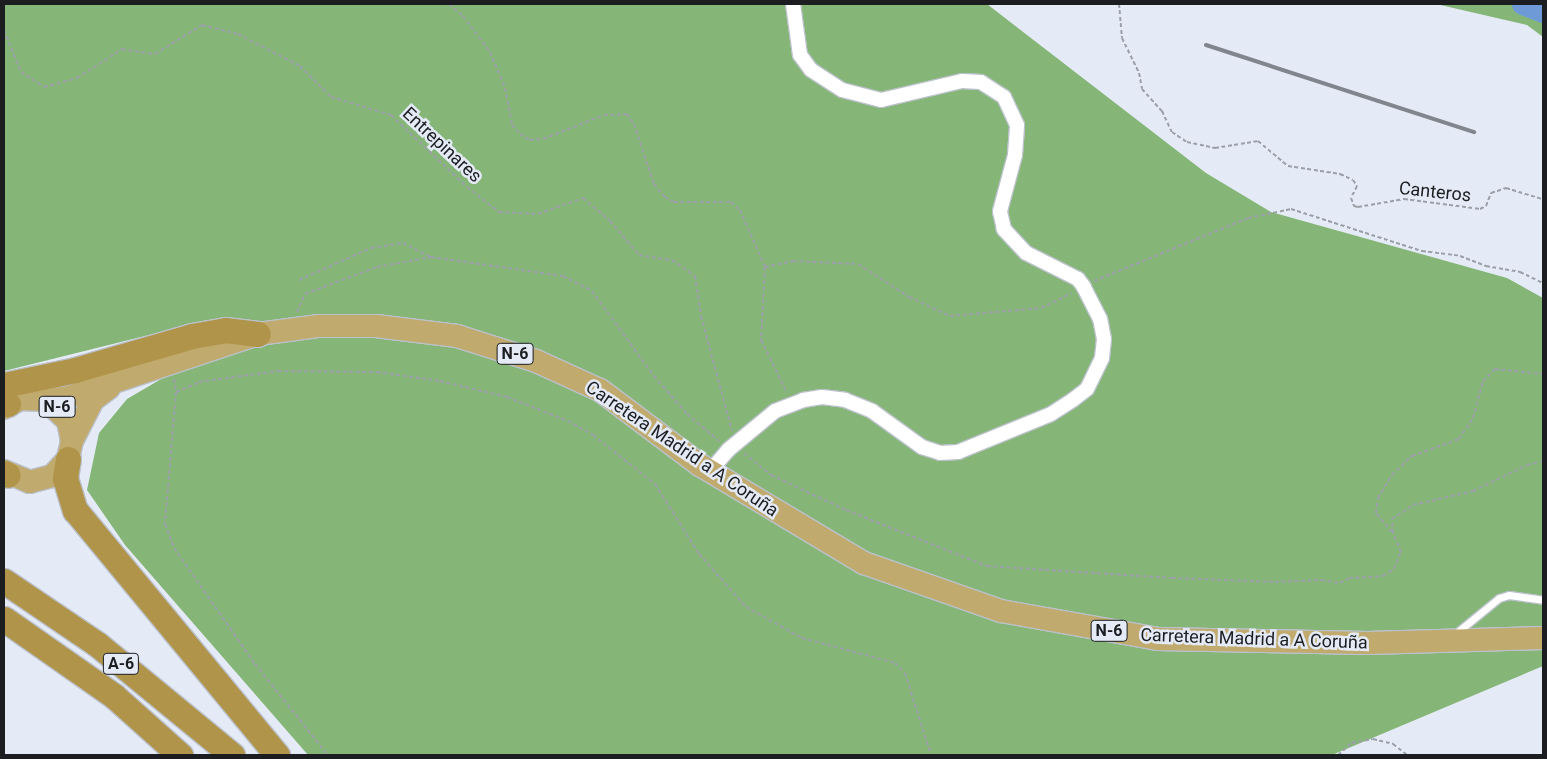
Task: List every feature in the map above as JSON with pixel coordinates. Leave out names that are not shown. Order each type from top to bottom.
[{"type":"highway","name":"Carretera Madrid a A Coruña","points":[[46,400],[69,398],[258,334],[319,326],[376,326],[457,336],[536,361],[600,390],[710,471],[864,563],[1001,611],[1158,639],[1368,643],[1543,638]]},
{"type":"highway","points":[[5,400],[75,370],[192,336],[225,330],[258,334]]},
{"type":"highway","name":"Carretera Madrid a A Coruña","points":[[70,450],[93,400],[116,383]]},
{"type":"highway","name":"N-6","points":[[5,400],[46,400],[68,421],[70,450],[52,476],[42,480],[30,482],[5,473]]},
{"type":"highway","points":[[70,450],[65,478],[75,510],[276,755]]},
{"type":"highway","name":"A-6","points":[[4,581],[97,644],[232,755]]},
{"type":"highway","name":"A-6","points":[[4,619],[114,696],[179,755]]},
{"type":"highway","points":[[4,632],[179,755]]},
{"type":"street","points":[[710,471],[731,447],[775,411],[791,403],[822,398],[845,400],[872,412],[922,447],[940,454],[958,452],[1051,414],[1087,389],[1097,373],[1102,358],[1104,339],[1100,319],[1078,279],[1026,253],[1004,229],[1000,211],[1015,155],[1017,125],[1004,97],[987,85],[971,82],[944,84],[881,100],[842,90],[811,70],[800,54],[793,4]]},
{"type":"lane","points":[[1444,641],[1499,598],[1510,596],[1543,600]]},
{"type":"path","points":[[449,4],[473,28],[490,52],[505,88],[512,125],[520,134],[530,140],[543,139],[604,115],[626,114],[634,124],[654,184],[664,197],[674,202],[731,202],[748,223],[765,268],[761,340],[791,403]]},
{"type":"path","name":"Canteros","points":[[1118,4],[1122,38],[1139,73],[1142,89],[1162,110],[1172,132],[1194,146],[1215,148],[1258,141],[1288,166],[1302,166],[1353,180],[1357,186],[1351,198],[1354,206],[1358,207],[1404,199],[1480,209],[1486,206],[1491,193],[1506,188],[1543,199]]},
{"type":"path","name":"Entrepinares","points":[[4,30],[21,72],[44,87],[76,78],[122,49],[155,54],[202,25],[238,34],[300,66],[331,97],[391,115],[468,187],[499,212],[538,214],[583,198],[610,221],[639,255],[672,260],[695,276],[701,316],[730,418],[731,447]]},
{"type":"path","points":[[765,268],[793,261],[858,264],[909,298],[950,316],[1041,308],[1153,255],[1248,218],[1291,209],[1422,251],[1460,256],[1486,266],[1520,272],[1543,283]]},
{"type":"path","points":[[299,280],[379,247],[403,243],[431,257],[563,276],[592,291],[654,376],[687,414],[771,475],[846,510],[987,566],[1172,578],[1275,582],[1321,580],[1340,583],[1349,578],[1383,576],[1394,569],[1401,552],[1393,533],[1376,513],[1378,498],[1392,475],[1412,456],[1459,439],[1473,418],[1483,381],[1495,369],[1543,374]]},
{"type":"path","points":[[289,330],[305,294],[377,267],[431,257]]},
{"type":"path","points":[[172,362],[176,392],[165,524],[174,548],[255,664],[328,755]]},
{"type":"path","points":[[176,392],[199,382],[278,371],[377,372],[440,382],[507,397],[568,421],[593,434],[655,484],[699,554],[746,607],[802,638],[895,663],[905,673],[932,755]]},
{"type":"path","points":[[1393,533],[1392,519],[1413,505],[1473,491],[1527,465],[1543,461]]},
{"type":"path","points":[[1338,755],[1352,743],[1373,739],[1393,744],[1407,755]]},
{"type":"green space","points":[[4,4],[987,4],[1206,173],[1271,212],[1507,278],[1543,298],[1543,666],[1332,755],[308,755],[125,545],[87,490],[99,433],[127,399],[168,375],[153,334],[4,371]]},
{"type":"green space","points":[[1436,4],[1543,4],[1543,37],[1527,25]]},
{"type":"waterway","points":[[1522,4],[1543,12]]},
{"type":"railway","points":[[1206,45],[1474,132]]}]
